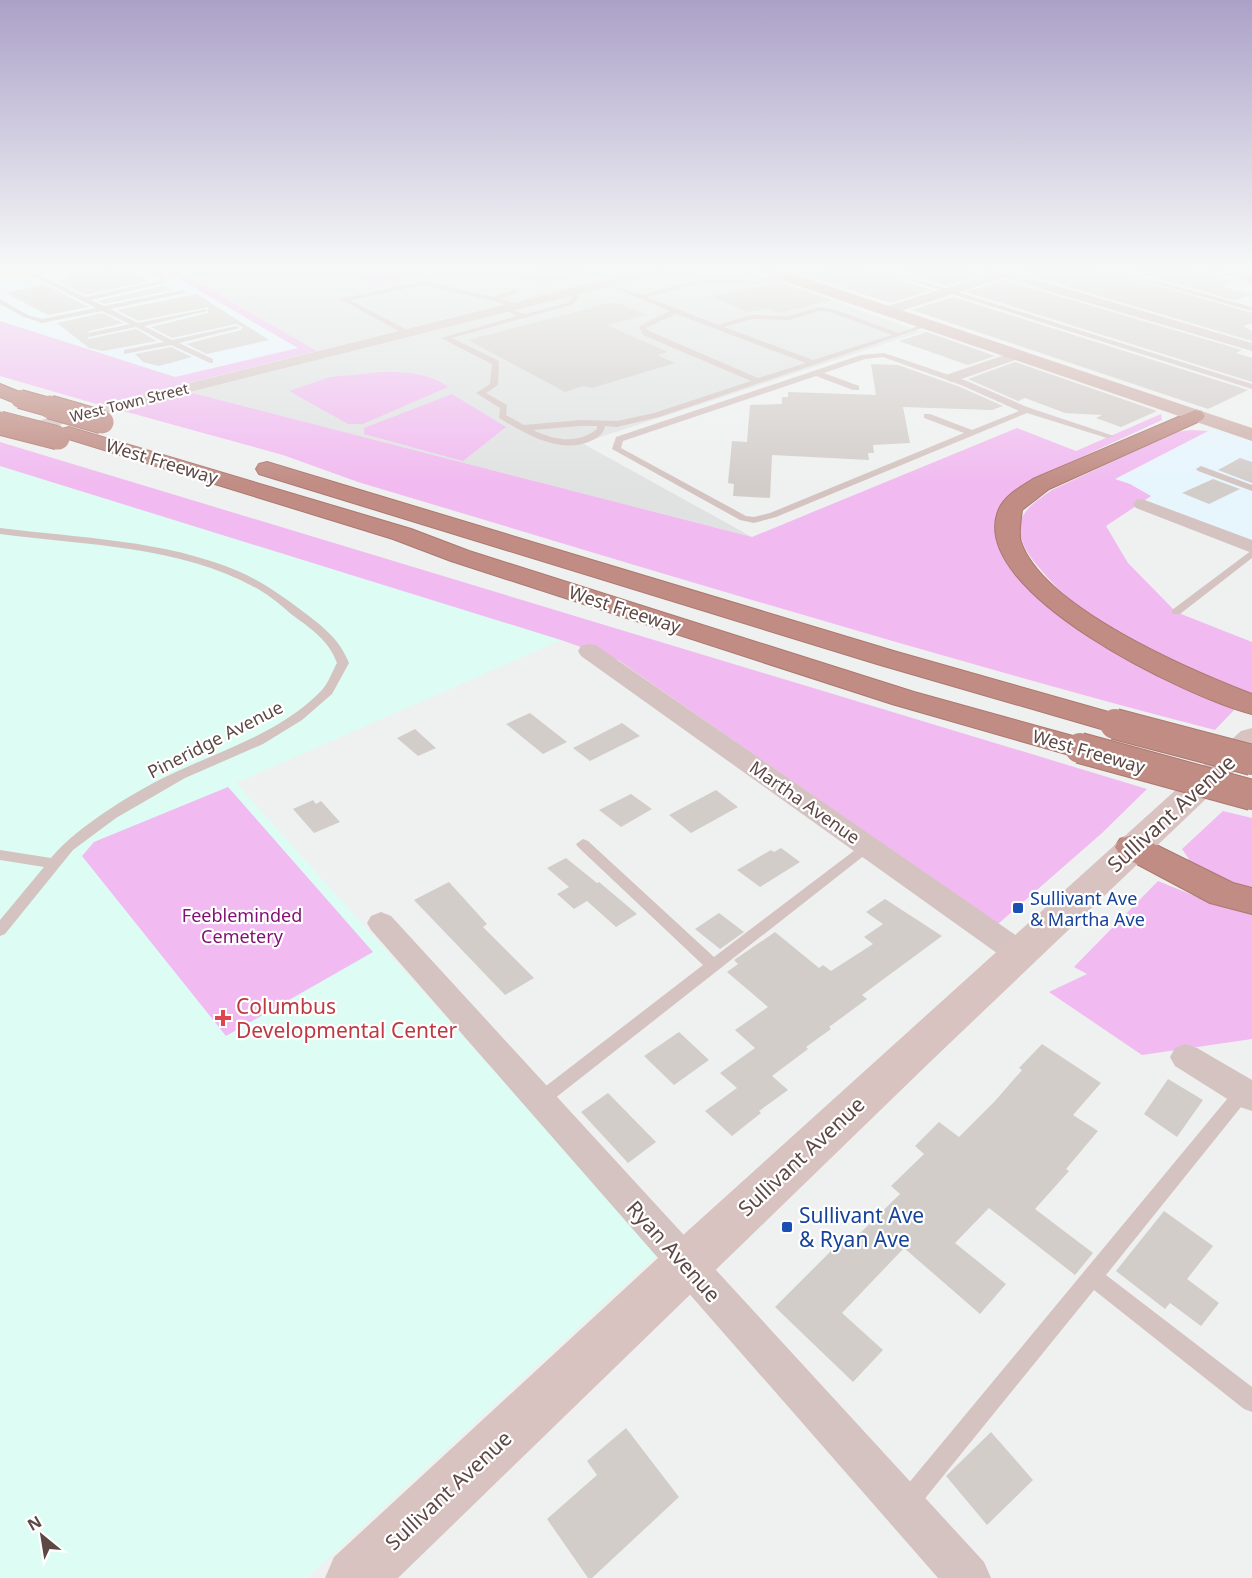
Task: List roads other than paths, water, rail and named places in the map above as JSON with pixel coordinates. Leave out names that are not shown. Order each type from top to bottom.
[{"type":"highway","name":"West Freeway","points":[[0,392],[460,556],[903,698],[1252,795]]},
{"type":"highway","points":[[0,413],[64,436]]},
{"type":"highway","points":[[1195,416],[1041,484],[1024,495],[1011,508],[1006,524],[1007,541],[1016,558],[1047,595],[1069,612],[1113,640],[1164,667],[1252,705]]},
{"type":"highway","points":[[0,423],[64,436],[113,432]]},
{"type":"highway","name":"West Freeway","points":[[242,461],[887,658],[1115,724],[1252,760]]},
{"type":"highway","points":[[1132,847],[1223,894],[1252,902]]},
{"type":"main road","points":[[967,339],[1252,435]]},
{"type":"main road","name":"Sullivant Avenue","points":[[355,1578],[686,1263],[1252,738]]},
{"type":"street","name":"West Town Street","points":[[0,435],[384,339]]},
{"type":"street","points":[[1224,339],[1252,347]]},
{"type":"street","points":[[951,378],[1016,355]]},
{"type":"street","points":[[1142,504],[1252,547]]},
{"type":"street","name":"Martha Avenue","points":[[589,651],[1019,953]]},
{"type":"street","name":"Ryan Avenue","points":[[381,923],[968,1578]]},
{"type":"street","points":[[1186,1057],[1247,1094]]},
{"type":"lane","points":[[164,339],[210,361]]},
{"type":"lane","points":[[127,352],[191,339]]},
{"type":"lane","points":[[446,339],[496,363],[494,385],[480,393],[504,407],[502,416],[539,438],[562,442],[585,439],[598,434],[601,424]]},
{"type":"lane","points":[[659,339],[758,381]]},
{"type":"lane","points":[[748,339],[813,363]]},
{"type":"lane","points":[[523,428],[577,423],[629,422],[888,339]]},
{"type":"lane","points":[[1098,339],[1252,387]]},
{"type":"lane","points":[[884,340],[887,343],[884,355]]},
{"type":"lane","points":[[1024,409],[1023,412],[773,515],[754,520],[743,518],[616,449],[618,440],[864,357],[884,355],[951,378],[1024,409],[1110,436]]},
{"type":"lane","points":[[817,373],[856,388]]},
{"type":"lane","points":[[927,416],[972,433]]},
{"type":"lane","points":[[1202,469],[1252,488]]},
{"type":"lane","name":"Pineridge Avenue","points":[[0,531],[171,555],[219,568],[261,586],[315,626],[337,644],[344,663],[328,692],[298,717],[258,741],[180,775],[111,815],[68,847],[0,930]]},
{"type":"lane","points":[[1176,612],[1252,553]]},
{"type":"lane","points":[[583,844],[714,966]]},
{"type":"lane","points":[[539,1101],[868,847]]},
{"type":"lane","points":[[0,855],[55,864]]},
{"type":"lane","points":[[904,1507],[1092,1276],[1247,1094]]},
{"type":"lane","points":[[1092,1276],[1252,1401]]},
{"type":"place","name":"Sullivant Ave & Martha Ave","points":[[1018,908]]},
{"type":"place","name":"Columbus Developmental Center","points":[[223,1018]]},
{"type":"place","name":"Sullivant Ave & Ryan Ave","points":[[787,1227]]},
{"type":"park label","name":"Feebleminded Cemetery","points":[[242,925]]}]
